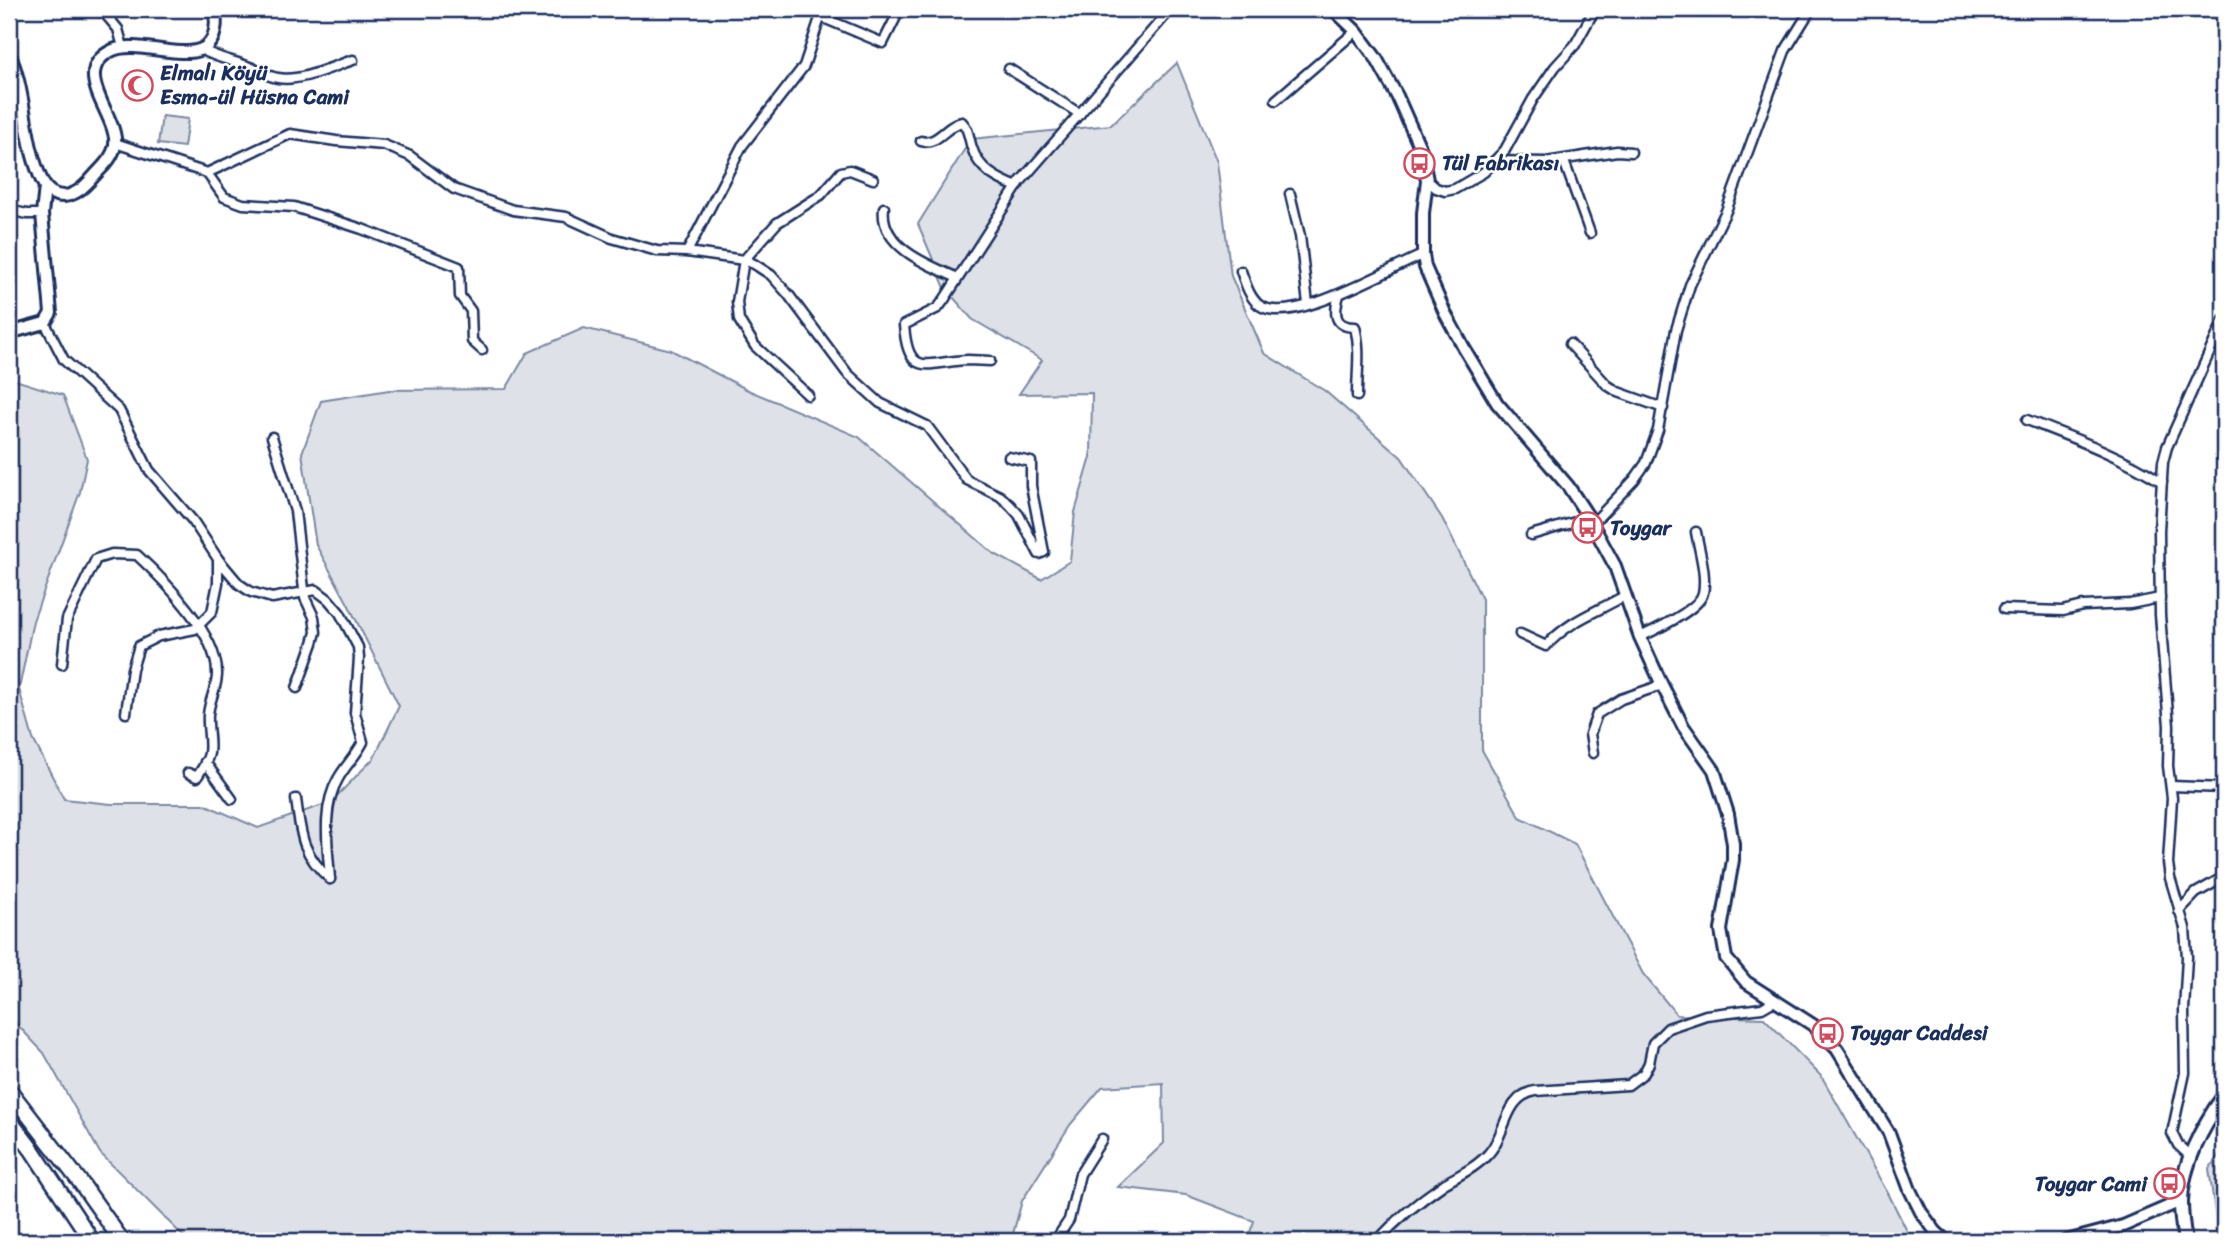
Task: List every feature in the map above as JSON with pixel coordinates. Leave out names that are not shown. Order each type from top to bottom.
[{"type":"highway","points":[[9,1090],[122,1241]]},
{"type":"highway","points":[[9,1120],[92,1241]]},
{"type":"main road","points":[[45,187],[55,195],[62,196],[81,189],[108,160],[115,143],[113,128],[96,94],[94,79],[101,60],[112,50],[123,47],[181,52],[201,49],[214,32],[215,9]]},
{"type":"main road","points":[[1333,9],[1356,32],[1376,58],[1397,96],[1421,150],[1427,180],[1423,213],[1423,256],[1445,313],[1497,403],[1568,486],[1590,521],[1609,555],[1640,637],[1662,685],[1683,726],[1714,770],[1728,814],[1733,860],[1721,930],[1723,950],[1738,975],[1753,988],[1813,1025],[1837,1049],[1889,1133],[1914,1200],[1936,1232],[1946,1241]]},
{"type":"main road","points":[[9,53],[19,82],[33,158],[45,187],[42,214],[51,313],[45,323],[9,333]]},
{"type":"main road","points":[[2185,1241],[2180,1201],[2190,1156],[2208,1119],[2224,1096]]},
{"type":"main road","points":[[2066,1241],[2123,1226],[2180,1201]]},
{"type":"street","points":[[101,9],[118,29],[123,47]]},
{"type":"street","points":[[687,252],[742,146],[804,66],[821,12],[883,43],[900,9]]},
{"type":"street","points":[[990,361],[920,364],[909,354],[904,325],[938,308],[1017,187],[1171,9]]},
{"type":"street","points":[[1427,180],[1444,191],[1455,189],[1484,172],[1505,150],[1533,99],[1575,44],[1595,9]]},
{"type":"street","points":[[1531,536],[1590,521],[1634,480],[1646,463],[1658,430],[1676,330],[1690,285],[1735,188],[1785,51],[1811,9]]},
{"type":"street","points":[[1276,100],[1356,32]]},
{"type":"street","points":[[201,49],[216,58],[249,66],[281,79],[352,60]]},
{"type":"street","points":[[1009,69],[1080,114]]},
{"type":"street","points":[[921,141],[934,141],[962,122],[982,168],[1001,181],[1017,187]]},
{"type":"street","points":[[207,173],[290,134],[384,145],[410,156],[454,188],[513,210],[566,217],[612,239],[657,251],[687,252],[744,260],[754,264],[771,275],[788,294],[847,373],[880,403],[927,426],[967,480],[1000,496],[1020,514],[1039,554],[1044,552],[1031,486],[1031,462],[1009,457]]},
{"type":"street","points":[[115,143],[207,173],[224,197],[243,204],[294,207],[362,229],[458,267],[460,296],[471,311],[472,341],[482,350]]},
{"type":"street","points":[[1494,161],[1564,161],[1617,151],[1631,152]]},
{"type":"street","points":[[1564,161],[1590,233]]},
{"type":"street","points":[[808,395],[755,346],[739,320],[737,302],[744,260],[777,223],[821,195],[841,172],[850,170],[873,178]]},
{"type":"street","points":[[1290,194],[1300,236],[1308,304]]},
{"type":"street","points":[[884,208],[883,216],[895,242],[926,265],[958,278]]},
{"type":"street","points":[[9,209],[27,214],[42,214]]},
{"type":"street","points":[[1241,271],[1251,295],[1258,304],[1288,310],[1339,295],[1402,263],[1423,256]]},
{"type":"street","points":[[1339,295],[1335,315],[1341,324],[1355,327],[1357,335],[1360,357],[1357,396]]},
{"type":"street","points":[[2190,1156],[2178,1145],[2172,1133],[2187,1060],[2184,1010],[2188,957],[2185,928],[2168,863],[2171,786],[2160,598],[2159,531],[2167,447],[2224,320]]},
{"type":"street","points":[[45,323],[64,360],[119,410],[149,470],[193,521],[218,559],[239,584],[251,592],[272,598],[316,590],[340,613],[354,636],[359,658],[355,713],[363,742],[338,779],[330,797],[330,879],[314,865],[305,848],[296,799]]},
{"type":"street","points":[[1570,344],[1607,385],[1618,392],[1663,408]]},
{"type":"street","points":[[2027,420],[2111,454],[2162,482]]},
{"type":"street","points":[[272,438],[295,511],[305,592],[316,632],[297,688]]},
{"type":"street","points":[[1640,637],[1674,620],[1701,599],[1702,569],[1696,532]]},
{"type":"street","points":[[62,664],[67,619],[96,559],[112,554],[137,555],[164,580],[200,624],[218,673],[210,696],[209,754],[197,777],[188,773]]},
{"type":"street","points":[[126,713],[132,669],[139,646],[159,636],[195,629],[212,612],[216,598],[218,559]]},
{"type":"street","points":[[1520,634],[1546,646],[1561,630],[1626,595]]},
{"type":"street","points":[[2004,609],[2063,611],[2083,606],[2130,604],[2160,598]]},
{"type":"street","points":[[1593,753],[1590,734],[1597,714],[1621,699],[1662,685]]},
{"type":"street","points":[[205,762],[232,799]]},
{"type":"street","points":[[2171,786],[2224,788]]},
{"type":"street","points":[[2179,911],[2196,892],[2224,877]]},
{"type":"street","points":[[1377,1241],[1414,1206],[1484,1158],[1497,1141],[1511,1107],[1521,1096],[1535,1091],[1628,1085],[1644,1073],[1653,1043],[1668,1028],[1706,1015],[1762,1008],[1774,1000]]},
{"type":"street","points":[[1055,1241],[1069,1220],[1080,1174],[1102,1139]]},
{"type":"shaded area","points":[[1177,63],[1217,162],[1231,276],[1264,353],[1325,391],[1401,457],[1442,518],[1482,599],[1482,750],[1520,817],[1575,844],[1643,974],[1677,1015],[1764,1018],[1822,1077],[1912,1241],[1247,1241],[1254,1221],[1186,1195],[1118,1187],[1164,1143],[1163,1083],[1102,1087],[1070,1125],[1022,1201],[1011,1241],[188,1241],[100,1153],[44,1053],[9,1016],[9,378],[63,395],[87,459],[80,492],[33,621],[19,689],[33,739],[64,799],[111,804],[204,804],[258,828],[331,802],[374,758],[399,706],[316,545],[302,453],[321,401],[389,390],[506,389],[527,353],[584,328],[671,350],[750,391],[859,437],[993,553],[1041,579],[1070,561],[1075,512],[1091,457],[1092,393],[1019,394],[1042,360],[972,319],[945,288],[918,224],[971,139],[1111,125]]},
{"type":"shaded area","points":[[162,116],[188,119],[184,147],[158,144]]},
{"type":"shaded area","points":[[2224,1147],[2224,1241],[2219,1241],[2209,1169]]},
{"type":"place","name":"Elmalı Köyü Esma-ül Hüsna Cami","points":[[137,85]]},
{"type":"place","name":"Tül Fabrikası","points":[[1419,163]]},
{"type":"place","name":"Toygar","points":[[1587,528]]},
{"type":"place","name":"Toygar Caddesi","points":[[1827,1033]]},
{"type":"place","name":"Toygar Cami","points":[[2170,1184]]}]
